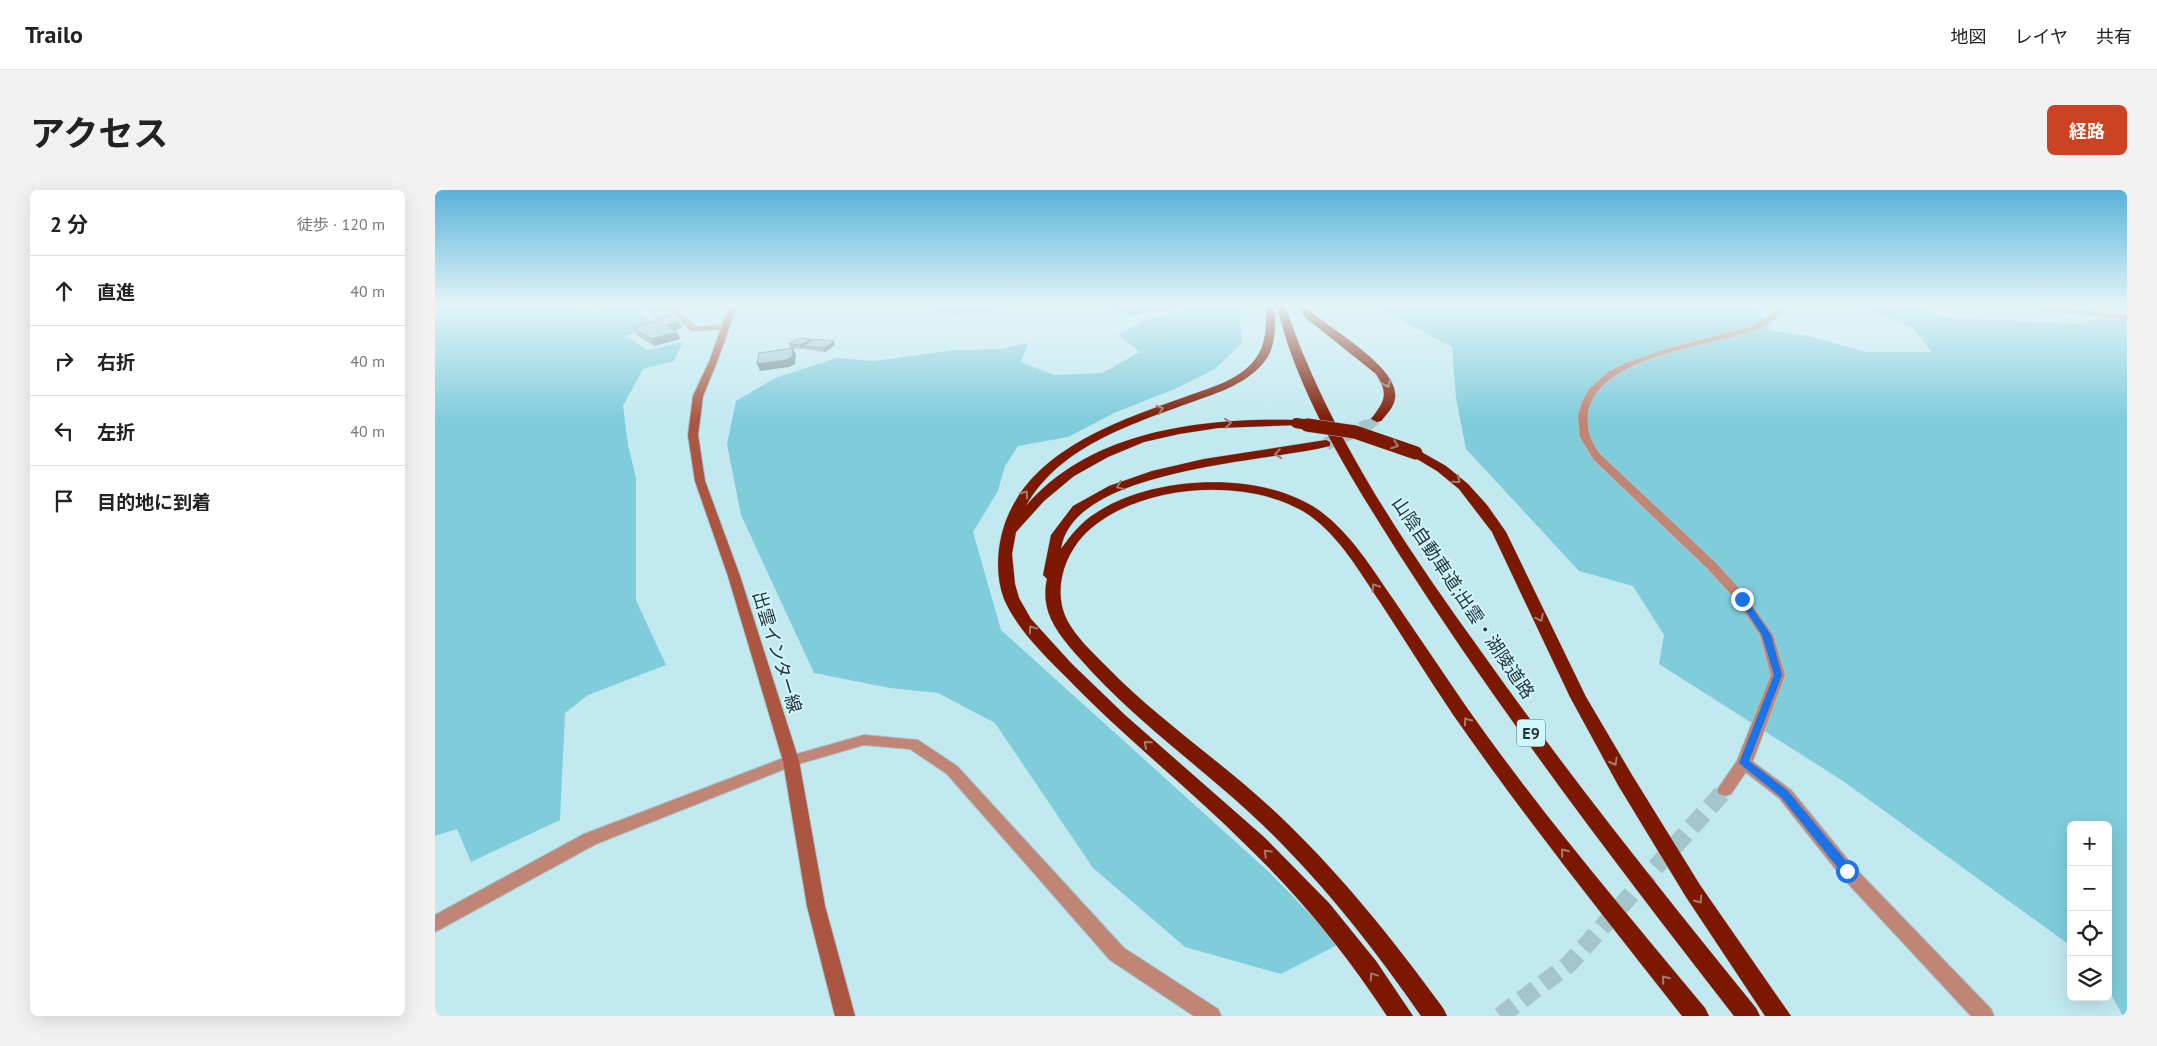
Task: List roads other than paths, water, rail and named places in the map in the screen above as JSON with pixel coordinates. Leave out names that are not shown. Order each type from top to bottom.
[{"type":"highway","points":[[1266,345],[1263,355],[1247,374],[1219,388],[1139,417],[1101,434],[1047,468],[1029,488],[1015,508],[1007,539],[1003,569],[1014,604],[1038,638],[1086,690],[1206,794],[1283,868],[1356,951],[1401,1016]]},
{"type":"highway","name":"E9","points":[[1294,345],[1331,439]]},
{"type":"highway","points":[[1346,345],[1376,367],[1389,387],[1390,397],[1385,409],[1377,419]]},
{"type":"highway","points":[[1007,539],[1023,515],[1064,478],[1084,465],[1129,444],[1153,436],[1209,425],[1266,421],[1296,423],[1355,432],[1416,454],[1448,472],[1467,488],[1483,506],[1499,532],[1578,697],[1625,780],[1693,891],[1779,1016]]},
{"type":"highway","points":[[1331,439],[1280,454],[1166,470],[1137,479],[1089,501],[1071,516],[1058,532],[1052,548],[1049,568],[1052,594],[1057,614],[1071,637],[1110,682],[1226,781],[1288,837],[1381,942],[1435,1016]]},
{"type":"highway","name":"山陰自動車道;出雲・湖陵道路","points":[[1331,439],[1453,625],[1543,750],[1748,1016]]},
{"type":"highway","points":[[1052,594],[1055,572],[1067,546],[1102,515],[1146,495],[1194,487],[1249,489],[1277,495],[1303,505],[1317,514],[1342,537],[1356,555],[1460,712],[1550,834],[1697,1016]]},
{"type":"main road","name":"出雲インター線","points":[[719,345],[698,396],[693,435],[700,481],[734,576],[791,761],[816,906],[845,1016]]},
{"type":"street","points":[[1696,345],[1661,354],[1616,372],[1598,383],[1588,397],[1582,417],[1585,437],[1607,468],[1712,566],[1742,599],[1766,635],[1778,675],[1744,763],[1725,790]]},
{"type":"street","points":[[435,924],[590,839],[791,761],[864,740],[913,744],[951,770],[1117,954],[1211,1016]]},
{"type":"street","points":[[1744,763],[1785,794],[1847,871],[1984,1016]]},
{"type":"tunnel","points":[[1368,426],[1377,419]]},
{"type":"tunnel","points":[[1326,444],[1369,425]]},
{"type":"tunnel","points":[[1500,1016],[1569,964],[1725,790]]}]
